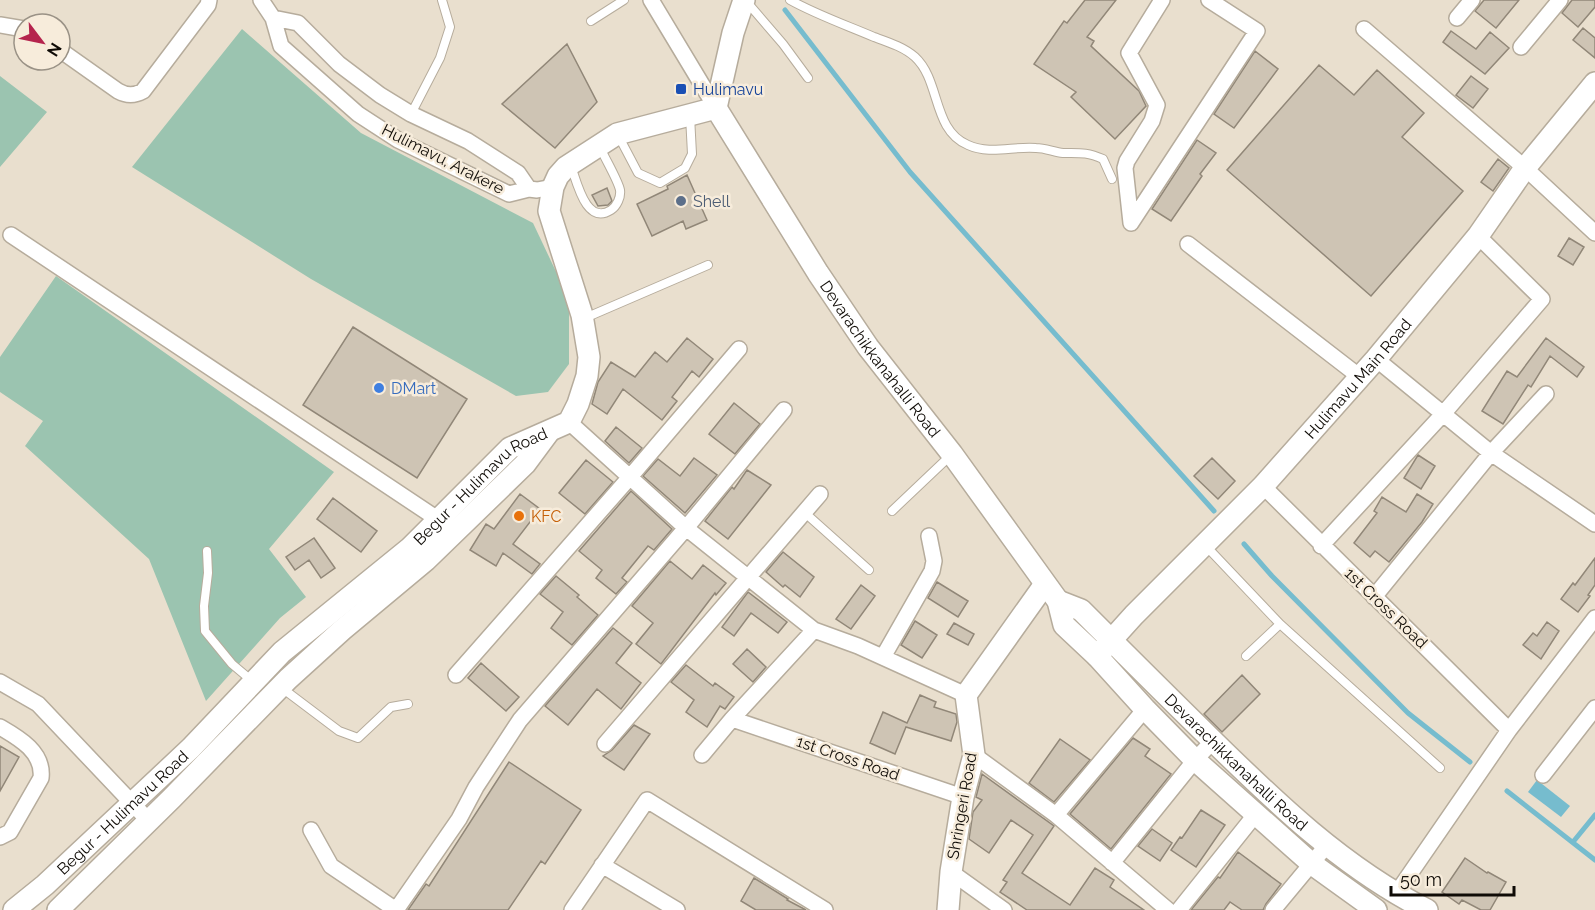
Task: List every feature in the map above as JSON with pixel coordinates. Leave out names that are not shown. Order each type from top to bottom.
[{"type":"main road","points":[[569,422],[578,404],[587,376],[589,357],[582,319],[549,211],[553,187],[558,176],[570,165],[617,134],[716,108],[733,33],[744,0]]},
{"type":"main road","name":"Hulimavu Main Road","points":[[1097,656],[1134,615],[1263,486],[1376,359],[1478,236],[1525,168],[1595,83]]},
{"type":"main road","name":"Devarachikkanahalli Road","points":[[716,108],[818,273],[868,347],[952,454],[1052,592],[1064,625],[1097,656],[1144,709],[1195,760],[1255,815],[1312,864],[1376,910]]},
{"type":"main road","name":"Begur - Hulimavu Road","points":[[14,910],[45,885],[191,748],[282,652],[410,548],[447,526],[525,464],[548,432],[569,422]]},
{"type":"main road","name":"Begur - Hulimavu Road","points":[[58,910],[280,687],[342,630],[426,561],[447,526]]},
{"type":"main road","points":[[966,695],[1052,592]]},
{"type":"main road","name":"Devarachikkanahalli Road","points":[[1052,592],[1081,610],[1254,781],[1327,845],[1396,894],[1427,910]]},
{"type":"main road","name":"Shringeri Road","points":[[948,910],[951,872],[963,797],[974,755],[966,695]]},
{"type":"street","points":[[72,58],[123,94],[136,95],[143,91],[208,5],[209,0]]},
{"type":"street","points":[[261,0],[273,18]]},
{"type":"street","points":[[273,18],[277,0]]},
{"type":"street","points":[[651,0],[716,108]]},
{"type":"street","points":[[1162,0],[1130,53],[1157,105],[1152,121],[1126,161],[1131,223],[1257,31],[1209,0]]},
{"type":"street","points":[[1457,18],[1472,0]]},
{"type":"street","points":[[1521,47],[1560,0]]},
{"type":"street","name":"Hulimavu, Arakere","points":[[273,18],[298,23],[339,64],[380,95],[411,114],[468,141],[518,173],[529,189],[509,194],[398,140],[358,114],[281,46],[273,18]]},
{"type":"street","points":[[1364,29],[1525,168],[1595,233]]},
{"type":"street","points":[[529,189],[553,187]]},
{"type":"street","points":[[11,235],[447,526]]},
{"type":"street","points":[[1321,546],[1443,414],[1542,299],[1478,236]]},
{"type":"street","points":[[1188,244],[1360,377]]},
{"type":"street","points":[[456,675],[739,349]]},
{"type":"street","points":[[1376,359],[1491,453],[1595,524]]},
{"type":"street","points":[[1374,597],[1491,453],[1546,394]]},
{"type":"street","points":[[311,830],[331,866],[396,910],[459,819],[476,786],[520,720],[686,528],[784,410]]},
{"type":"street","points":[[569,422],[686,528],[814,630],[883,657],[966,695]]},
{"type":"street","name":"1st Cross Road","points":[[1263,486],[1509,730]]},
{"type":"street","points":[[605,744],[820,494]]},
{"type":"street","points":[[883,657],[932,571],[934,561],[929,536]]},
{"type":"street","points":[[1396,894],[1509,730],[1595,618]]},
{"type":"street","points":[[702,755],[814,630]]},
{"type":"street","points":[[0,682],[39,704],[149,821]]},
{"type":"street","points":[[1543,776],[1595,708]]},
{"type":"street","points":[[1056,815],[1144,709]]},
{"type":"street","name":"1st Cross Road","points":[[732,719],[963,797]]},
{"type":"street","points":[[0,727],[31,749],[40,763],[42,772],[10,832],[0,837]]},
{"type":"street","points":[[1112,863],[1213,741]]},
{"type":"street","points":[[974,755],[1056,815],[1168,910]]},
{"type":"street","points":[[572,910],[647,800],[825,910]]},
{"type":"street","points":[[1179,910],[1255,815]]},
{"type":"street","points":[[1273,910],[1327,845]]},
{"type":"street","points":[[602,866],[677,910]]},
{"type":"street","points":[[951,872],[1004,910]]},
{"type":"lane","points":[[411,114],[440,58],[450,27],[442,0]]},
{"type":"lane","points":[[591,21],[624,0]]},
{"type":"lane","points":[[744,0],[783,44],[808,78]]},
{"type":"lane","points":[[790,0],[817,14],[897,46],[915,57],[929,76],[936,102],[948,129],[967,145],[990,150],[1036,148],[1062,153],[1089,152],[1103,159],[1112,179]]},
{"type":"lane","points":[[617,134],[638,173],[660,183],[685,168],[692,154],[690,115]]},
{"type":"lane","points":[[570,165],[586,204],[592,212],[601,214],[611,210],[618,203],[620,189],[599,146]]},
{"type":"lane","points":[[582,319],[708,265]]},
{"type":"lane","points":[[892,511],[952,454]]},
{"type":"lane","points":[[804,512],[869,570]]},
{"type":"lane","points":[[1204,544],[1280,624],[1440,768]]},
{"type":"lane","points":[[207,551],[205,631],[232,664],[254,682]]},
{"type":"lane","points":[[1245,656],[1280,624]]},
{"type":"lane","points":[[280,687],[339,731],[358,738],[392,706],[408,704]]},
{"type":"green space","points":[[242,29],[361,133],[533,223],[569,299],[569,364],[548,392],[516,396],[311,279],[132,167]]},
{"type":"green space","points":[[0,76],[47,112],[0,167]]},
{"type":"green space","points":[[56,276],[334,472],[269,549],[306,597],[280,618],[206,701],[149,559],[25,446],[43,421],[0,392],[0,357]]},
{"type":"water","points":[[1537,780],[1570,806],[1561,817],[1528,792]]},
{"type":"building","points":[[1085,0],[1116,0],[1087,37],[1094,41],[1091,46],[1139,91],[1146,106],[1115,139],[1071,97],[1076,92],[1034,64],[1064,21],[1067,23]]},
{"type":"building","points":[[1484,0],[1519,0],[1496,28],[1475,11]]},
{"type":"building","points":[[1572,0],[1595,0],[1595,7],[1578,27],[1562,13]]},
{"type":"building","points":[[1583,28],[1595,38],[1595,58],[1573,40]]},
{"type":"building","points":[[1451,31],[1476,49],[1490,32],[1509,48],[1485,74],[1443,42]]},
{"type":"building","points":[[567,44],[597,102],[555,148],[502,104]]},
{"type":"building","points":[[1255,51],[1278,69],[1234,128],[1214,114]]},
{"type":"building","points":[[1319,65],[1354,95],[1377,70],[1424,113],[1402,137],[1463,191],[1371,296],[1227,170]]},
{"type":"building","points":[[1471,76],[1488,89],[1473,108],[1456,95]]},
{"type":"building","points":[[1197,140],[1216,153],[1171,221],[1152,209]]},
{"type":"building","points":[[1498,159],[1509,168],[1493,191],[1481,182]]},
{"type":"building","points":[[687,175],[707,220],[686,229],[683,221],[652,236],[637,204],[668,189],[667,186]]},
{"type":"building","points":[[607,188],[612,201],[608,205],[598,206],[592,195]]},
{"type":"building","points":[[1569,238],[1584,247],[1573,265],[1558,256]]},
{"type":"building","points":[[353,327],[467,399],[417,478],[303,405]]},
{"type":"building","points":[[687,338],[713,359],[699,377],[692,371],[672,397],[677,401],[662,420],[623,389],[607,414],[592,404],[598,382],[611,362],[635,377],[655,352],[667,362]]},
{"type":"building","points":[[1546,338],[1584,367],[1577,377],[1550,356],[1531,387],[1528,385],[1503,424],[1482,411],[1507,371],[1517,377]]},
{"type":"building","points":[[734,403],[760,424],[735,454],[709,434]]},
{"type":"building","points":[[616,427],[642,448],[629,463],[605,441]]},
{"type":"building","points":[[1418,455],[1435,466],[1421,489],[1404,478]]},
{"type":"building","points":[[694,458],[717,475],[685,513],[643,476],[658,459],[680,476]]},
{"type":"building","points":[[1212,458],[1235,481],[1218,499],[1194,476]]},
{"type":"building","points":[[586,460],[613,482],[585,514],[559,493]]},
{"type":"building","points":[[747,470],[771,485],[728,539],[705,521],[732,487],[734,489]]},
{"type":"building","points":[[631,491],[672,529],[654,550],[648,546],[622,578],[627,582],[616,594],[596,578],[602,570],[579,551]]},
{"type":"building","points":[[520,494],[540,509],[513,544],[540,564],[532,574],[503,553],[496,566],[470,550],[486,524],[494,529]]},
{"type":"building","points":[[1417,494],[1433,504],[1422,522],[1389,562],[1375,551],[1370,557],[1354,543],[1377,513],[1374,511],[1382,497],[1406,512]]},
{"type":"building","points":[[333,498],[377,531],[361,552],[317,519]]},
{"type":"building","points":[[314,538],[335,568],[321,578],[309,560],[295,570],[286,557]]},
{"type":"building","points":[[783,552],[814,577],[800,597],[785,585],[783,587],[766,572]]},
{"type":"building","points":[[1595,558],[1595,585],[1578,612],[1561,599],[1573,583],[1575,585]]},
{"type":"building","points":[[670,561],[692,579],[703,565],[726,583],[716,595],[715,593],[661,664],[636,644],[653,623],[632,606]]},
{"type":"building","points":[[556,576],[598,615],[572,645],[551,628],[563,612],[540,594]]},
{"type":"building","points":[[937,582],[968,601],[958,617],[928,598]]},
{"type":"building","points":[[861,585],[875,596],[851,629],[836,619]]},
{"type":"building","points":[[748,592],[787,622],[778,633],[751,613],[734,636],[722,627]]},
{"type":"building","points":[[915,621],[937,635],[922,658],[901,645]]},
{"type":"building","points":[[1547,622],[1559,631],[1541,659],[1523,645],[1533,633],[1537,636]]},
{"type":"building","points":[[954,623],[974,634],[968,645],[947,634]]},
{"type":"building","points":[[613,628],[632,643],[616,663],[641,683],[621,709],[597,689],[568,725],[545,706]]},
{"type":"building","points":[[747,649],[766,667],[753,682],[733,664]]},
{"type":"building","points":[[481,663],[519,697],[506,711],[468,678]]},
{"type":"building","points":[[686,665],[713,686],[715,683],[734,697],[725,709],[720,706],[707,727],[686,712],[694,700],[671,682]]},
{"type":"building","points":[[1242,675],[1260,694],[1222,732],[1204,714]]},
{"type":"building","points":[[920,695],[936,702],[934,707],[956,714],[957,722],[951,741],[906,727],[895,754],[870,743],[883,712],[907,723]]},
{"type":"building","points":[[634,725],[650,734],[624,770],[603,756],[612,750]]},
{"type":"building","points":[[1133,738],[1150,749],[1145,756],[1171,774],[1111,849],[1070,814]]},
{"type":"building","points":[[1060,739],[1090,760],[1054,802],[1029,783]]},
{"type":"building","points":[[0,746],[19,757],[0,791]]},
{"type":"building","points":[[509,762],[581,810],[545,864],[541,861],[508,910],[408,910],[426,884],[429,886]]},
{"type":"building","points":[[982,774],[1054,826],[1022,873],[1070,905],[1095,868],[1114,880],[1110,887],[1144,910],[1027,910],[1000,892],[1007,882],[1003,880],[1033,835],[1011,820],[989,853],[969,839],[973,812],[982,800],[976,797]]},
{"type":"building","points":[[1201,810],[1225,825],[1196,867],[1171,850]]},
{"type":"building","points":[[1152,829],[1172,843],[1160,861],[1138,846]]},
{"type":"building","points":[[1238,852],[1281,884],[1263,910],[1242,910],[1230,902],[1224,910],[1191,910],[1218,877],[1220,878]]},
{"type":"building","points":[[1465,858],[1487,873],[1506,882],[1490,910],[1481,910],[1462,900],[1459,904],[1442,892]]},
{"type":"building","points":[[754,878],[806,910],[756,910],[741,901]]},
{"type":"waterway","points":[[785,10],[910,172],[1214,511]]},
{"type":"waterway","points":[[1244,544],[1272,576],[1408,713],[1470,762]]},
{"type":"waterway","points":[[1507,791],[1595,860]]},
{"type":"waterway","points":[[1573,842],[1595,815]]},
{"type":"place","name":"Hulimavu","points":[[681,89]]},
{"type":"place","name":"Shell","points":[[681,201]]},
{"type":"place","name":"DMart","points":[[379,388]]},
{"type":"place","name":"KFC","points":[[519,516]]}]
